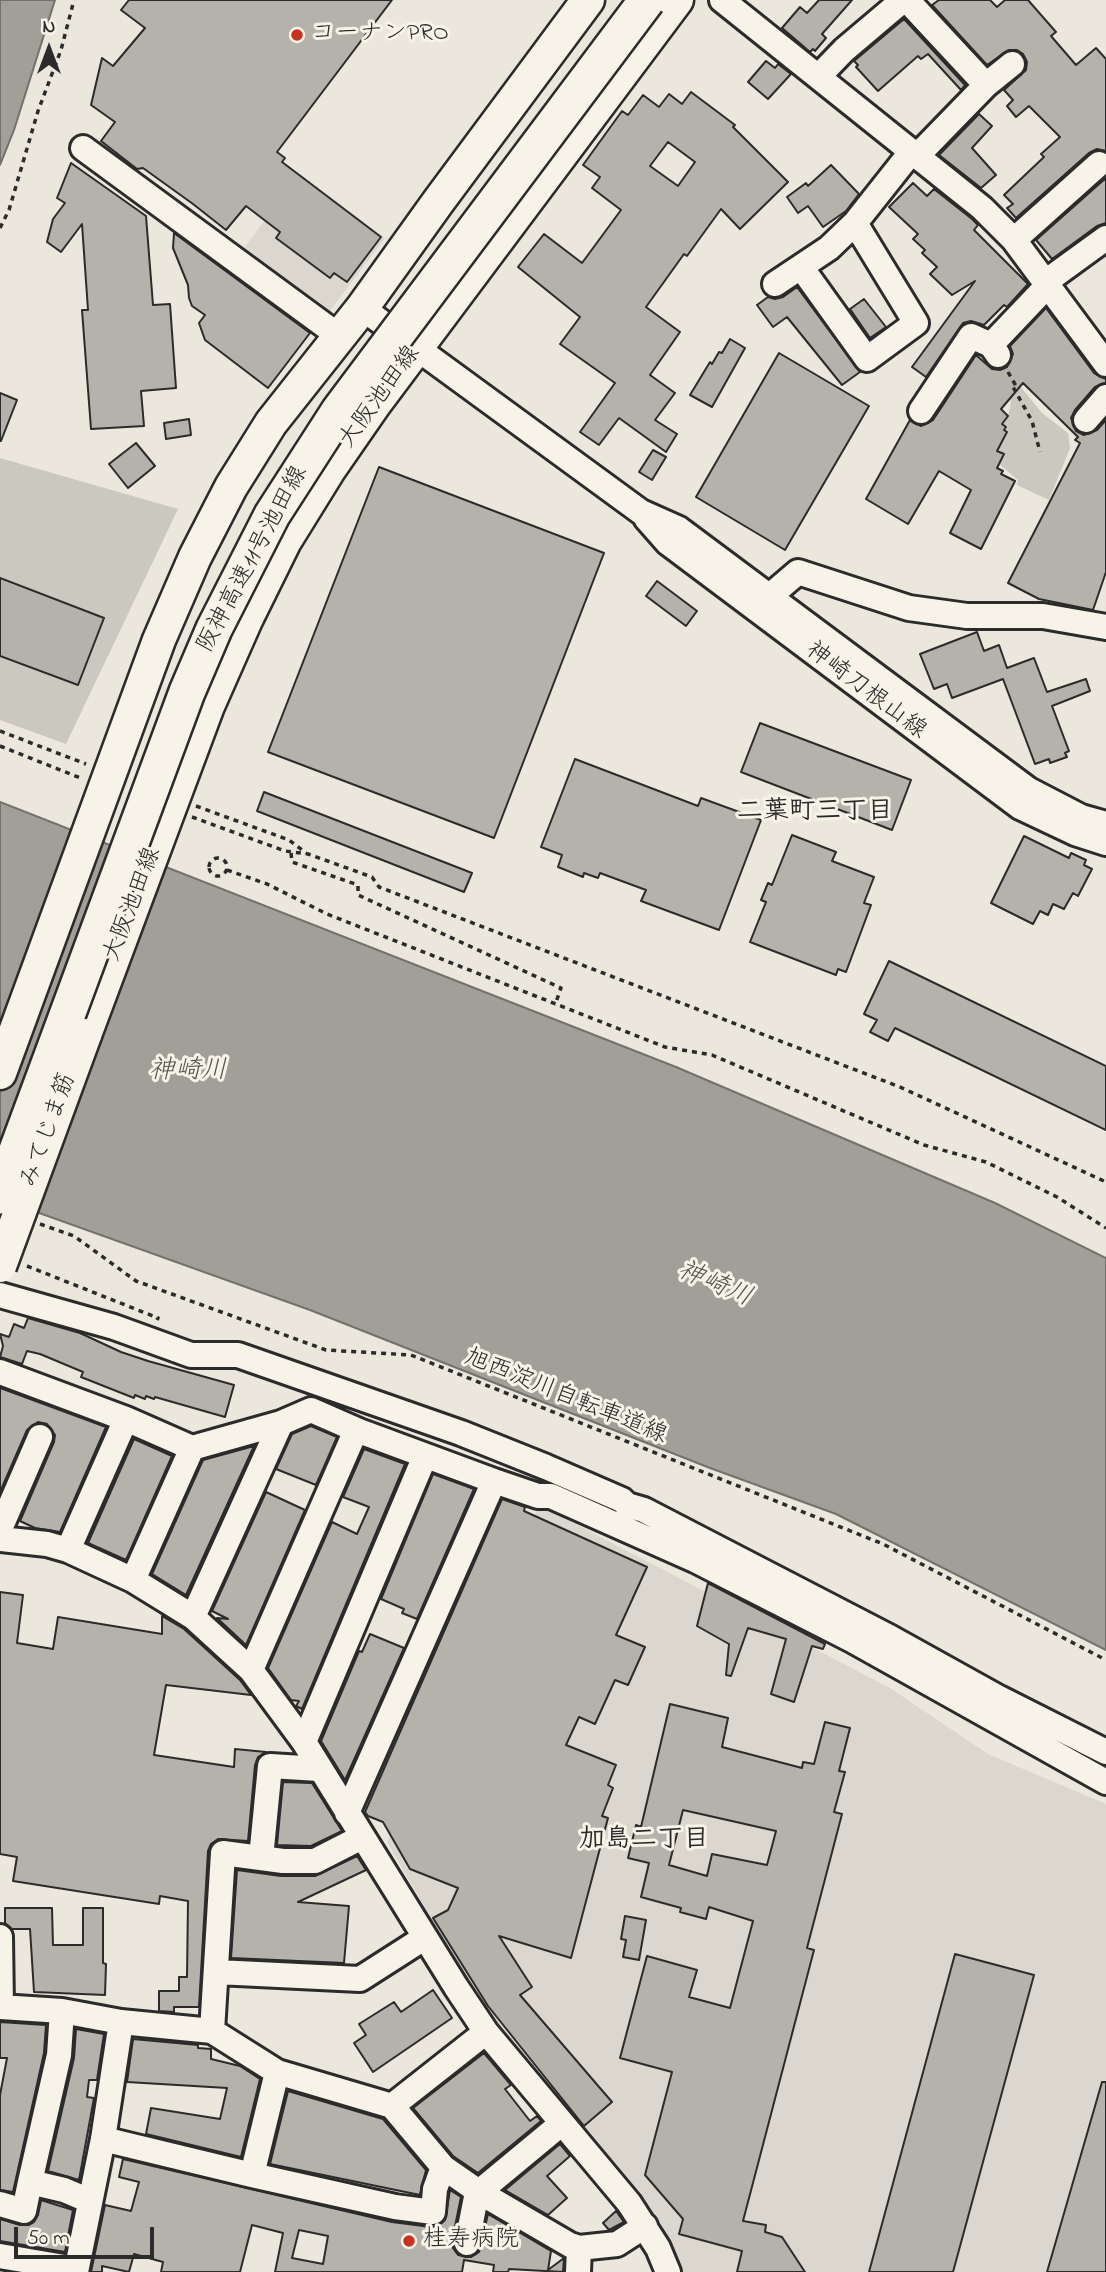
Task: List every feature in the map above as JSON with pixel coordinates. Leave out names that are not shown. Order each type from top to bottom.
[{"type":"highway","name":"阪神高速11号池田線","points":[[0,1128],[164,688],[192,622],[251,507],[319,399],[617,0]]},
{"type":"highway","name":"阪神高速11号池田線","points":[[0,1196],[187,692],[220,617],[272,515],[339,411],[648,0]]},
{"type":"main road","points":[[0,1073],[22,1013],[90,786],[123,733],[159,639],[195,557],[231,487],[271,423],[362,308],[588,0]]},
{"type":"main road","name":"大阪池田線","points":[[85,1035],[181,807],[208,705],[285,541],[374,405],[677,0]]},
{"type":"main road","name":"みてじま筋","points":[[0,1289],[85,1035]]},
{"type":"street","points":[[722,0],[982,208],[1014,240],[1106,364]]},
{"type":"street","points":[[819,76],[853,42],[905,0],[986,85]]},
{"type":"street","points":[[775,284],[829,247],[855,223],[915,153],[986,85],[1012,64]]},
{"type":"street","points":[[83,148],[339,337]]},
{"type":"street","points":[[1014,240],[1100,164]]},
{"type":"street","points":[[801,267],[867,359],[916,323],[855,223]]},
{"type":"street","points":[[921,411],[971,336],[995,350],[1045,284],[1106,238]]},
{"type":"street","name":"神崎刀根山線","points":[[362,308],[641,512],[679,529],[761,603],[1020,807],[1075,834],[1106,843]]},
{"type":"street","points":[[1086,420],[1106,397]]},
{"type":"street","points":[[761,603],[798,572],[909,608],[967,616],[1043,616],[1106,627]]},
{"type":"street","name":"神崎刀根山線","points":[[761,603],[1029,790],[1081,817],[1106,824]]},
{"type":"street","points":[[0,1289],[191,1355],[238,1355],[461,1433],[546,1467],[622,1500],[627,1505],[644,1510],[1106,1752]]},
{"type":"street","points":[[0,1372],[126,1419],[192,1448],[281,1423],[311,1410],[356,1430],[494,1481],[538,1496],[551,1496],[695,1560],[852,1640],[1106,1782]]},
{"type":"street","points":[[68,1550],[126,1419]]},
{"type":"street","points":[[193,1616],[281,1423]]},
{"type":"street","points":[[251,1670],[356,1430]]},
{"type":"street","points":[[0,1529],[40,1437]]},
{"type":"street","points":[[134,1580],[192,1448]]},
{"type":"street","points":[[304,1742],[425,1456]]},
{"type":"street","points":[[347,1813],[494,1481]]},
{"type":"street","points":[[0,1539],[47,1544],[68,1550],[134,1580],[193,1616],[251,1670],[304,1742],[424,1938],[486,2032],[629,2203],[645,2226],[668,2272]]},
{"type":"street","points":[[261,1858],[270,1766],[319,1769]]},
{"type":"street","points":[[212,2031],[223,1853],[283,1861],[315,1861],[362,1837]]},
{"type":"street","points":[[0,1937],[0,2007],[62,2011],[121,2022],[212,2031],[277,2072],[392,2106],[443,2167],[479,2192],[570,2245],[579,2260],[617,2244],[645,2226]]},
{"type":"street","points":[[217,1972],[360,1979],[424,1938]]},
{"type":"street","points":[[0,2204],[24,2211],[59,2055],[62,2011]]},
{"type":"street","points":[[0,2256],[76,2270],[103,2139],[121,2022]]},
{"type":"street","points":[[392,2106],[486,2032]]},
{"type":"street","points":[[252,2175],[277,2072]]},
{"type":"street","points":[[467,2242],[479,2192],[561,2124]]},
{"type":"street","points":[[103,2139],[395,2207],[433,2212],[435,2189],[443,2167]]},
{"type":"street","points":[[30,2182],[64,2190],[90,2201]]},
{"type":"path","points":[[0,228],[9,210],[38,111],[61,50],[74,0]]},
{"type":"path","points":[[995,350],[1032,421],[1040,452]]},
{"type":"path","points":[[0,731],[86,764]]},
{"type":"path","points":[[0,746],[90,786]]},
{"type":"path","points":[[181,807],[291,853],[308,854],[372,877],[379,887],[900,1087],[1106,1182]]},
{"type":"path","points":[[181,807],[289,840],[308,854]]},
{"type":"path","points":[[291,853],[292,862],[358,885],[358,895],[561,988],[555,1004]]},
{"type":"path","points":[[215,858],[220,858],[227,865],[227,870],[219,876],[210,871],[209,866],[215,858]]},
{"type":"path","points":[[227,870],[267,884],[327,914],[665,1047],[712,1055],[924,1145],[986,1162],[1057,1197],[1106,1228]]},
{"type":"path","name":"旭西淀川自転車道線","points":[[37,1223],[74,1236],[136,1281],[326,1350],[411,1355],[883,1544],[1106,1660]]},
{"type":"shaded area","points":[[300,174],[385,238],[326,316],[241,252]]},
{"type":"shaded area","points":[[1019,385],[1042,413],[1068,433],[1070,448],[1049,500],[1017,485],[1018,480],[999,464],[1004,454],[998,450],[1008,432],[1003,424],[1011,402],[1006,390]]},
{"type":"shaded area","points":[[0,458],[178,509],[66,744],[0,720]]},
{"type":"shaded area","points":[[539,1505],[890,1688],[988,1754],[1106,1804],[1106,2272],[683,2272],[662,2225],[476,1997],[387,1842]]},
{"type":"water","points":[[0,0],[55,0],[14,130],[0,165]]},
{"type":"water","name":"神崎川","points":[[0,802],[676,1067],[995,1203],[1106,1258],[1106,1650],[836,1514],[710,1468],[310,1310],[0,1199]]},
{"type":"building","points":[[129,0],[392,0],[277,152],[285,158],[282,162],[381,237],[347,282],[334,273],[330,278],[276,238],[280,232],[246,206],[226,230],[143,168],[137,169],[101,141],[115,122],[91,105],[102,58],[113,66],[145,28],[121,10]]},
{"type":"building","points":[[819,0],[852,0],[822,34],[826,38],[815,51],[813,49],[810,52],[782,28],[800,7],[807,13]]},
{"type":"building","points":[[939,0],[990,0],[997,7],[1005,0],[1028,0],[1056,32],[1051,36],[1076,65],[1096,48],[1106,59],[1106,151],[1097,149],[1089,153],[1016,218],[1007,208],[1013,204],[1004,195],[1044,157],[1041,154],[1060,137],[1029,106],[1016,117],[1007,106],[1013,100],[1004,90],[1026,70],[1027,62],[1023,54],[1017,50],[1009,50],[987,65],[932,5]]},
{"type":"building","points":[[904,19],[965,85],[961,90],[928,54],[921,59],[918,56],[878,91],[856,67],[858,65],[854,61]]},
{"type":"building","points":[[766,61],[775,68],[778,64],[791,74],[768,99],[748,82]]},
{"type":"building","points":[[691,92],[735,125],[733,127],[788,182],[740,229],[721,209],[646,307],[680,332],[650,375],[675,393],[655,420],[677,434],[666,452],[619,418],[599,445],[580,432],[615,383],[560,344],[580,317],[518,267],[544,234],[582,263],[621,210],[592,188],[600,177],[583,165],[622,111],[628,115],[643,95],[659,107],[669,94],[682,104]],"holes":[[[668,142],[695,162],[678,186],[650,166]]]},
{"type":"building","points":[[979,114],[992,126],[972,148],[996,175],[981,188],[939,155]]},
{"type":"building","points":[[71,163],[146,216],[153,305],[170,304],[176,388],[141,391],[144,426],[91,429],[82,310],[88,310],[82,224],[61,252],[47,242],[53,219],[65,203],[57,198]]},
{"type":"building","points":[[831,165],[859,194],[846,211],[823,227],[808,206],[798,213],[787,197],[806,183],[808,186]]},
{"type":"building","points":[[1106,178],[1106,223],[1097,226],[1052,259],[1036,240]]},
{"type":"building","points":[[913,183],[927,196],[934,189],[972,219],[978,225],[974,230],[1028,284],[1007,307],[1004,305],[984,325],[971,321],[963,323],[926,377],[912,367],[975,281],[952,295],[930,274],[937,267],[922,253],[925,250],[913,239],[918,234],[889,207]]},
{"type":"building","points":[[174,233],[310,333],[268,388],[205,340],[199,323],[205,315],[192,306],[188,285],[173,248]]},
{"type":"building","points":[[797,287],[860,372],[842,385],[787,317],[773,327],[757,305],[768,297],[783,297]]},
{"type":"building","points":[[864,299],[886,327],[870,338],[850,309]]},
{"type":"building","points":[[1046,308],[1094,373],[1106,379],[1106,383],[1095,387],[1071,418],[1076,431],[1084,435],[1097,430],[1106,420],[1106,572],[1093,610],[1039,599],[1008,583],[1080,443],[1075,440],[1078,437],[1023,383],[1001,409],[1008,416],[1002,424],[1007,432],[997,451],[1004,454],[997,468],[1003,471],[1001,474],[1015,481],[981,549],[950,533],[971,490],[939,471],[908,524],[866,499],[910,420],[921,426],[933,420],[976,355],[992,369],[1007,367],[1013,354],[1010,346]]},
{"type":"building","points":[[730,339],[745,348],[712,407],[690,395],[710,362],[712,364],[719,352],[722,353]]},
{"type":"building","points":[[779,353],[869,406],[785,550],[696,497]]},
{"type":"building","points":[[0,393],[17,400],[1,441],[0,441]]},
{"type":"building","points":[[189,419],[191,435],[166,439],[164,423]]},
{"type":"building","points":[[136,443],[155,466],[128,488],[109,464]]},
{"type":"building","points":[[653,450],[666,457],[652,480],[639,472]]},
{"type":"building","points":[[379,467],[604,553],[494,838],[268,752]]},
{"type":"building","points":[[0,578],[104,618],[78,685],[0,656]]},
{"type":"building","points":[[657,581],[697,611],[686,626],[646,596]]},
{"type":"building","points":[[977,632],[984,651],[999,645],[1007,668],[1034,658],[1047,692],[1086,679],[1090,691],[1052,706],[1069,751],[1065,753],[1067,757],[1050,763],[1049,759],[1035,764],[1003,679],[952,698],[947,684],[934,689],[920,654]]},
{"type":"building","points":[[760,723],[911,780],[892,830],[741,772]]},
{"type":"building","points":[[575,759],[698,806],[701,798],[761,820],[719,930],[641,901],[646,890],[600,873],[598,878],[584,873],[583,877],[558,867],[562,855],[541,847]]},
{"type":"building","points":[[264,792],[472,873],[464,892],[257,811]]},
{"type":"building","points":[[792,835],[836,852],[832,861],[874,877],[864,903],[871,905],[846,972],[838,969],[836,975],[750,942],[766,902],[761,900],[768,883],[772,885]]},
{"type":"building","points":[[1024,836],[1069,858],[1071,853],[1086,860],[1084,865],[1092,869],[1078,896],[1073,893],[1064,909],[1053,904],[1048,915],[1040,911],[1033,924],[991,903]]},
{"type":"building","points":[[889,961],[1106,1066],[1106,1130],[895,1028],[888,1041],[870,1032],[877,1020],[864,1014]]},
{"type":"building","points":[[28,1318],[80,1333],[148,1361],[234,1385],[225,1417],[155,1397],[146,1396],[145,1399],[135,1395],[134,1398],[81,1377],[83,1372],[40,1354],[27,1351],[22,1364],[0,1357],[3,1346],[0,1334],[9,1337],[14,1324],[24,1328]]},
{"type":"building","points":[[0,1388],[106,1427],[60,1532],[35,1528],[20,1521],[54,1442],[55,1435],[47,1424],[38,1422],[27,1430],[0,1492]]},
{"type":"building","points":[[311,1426],[337,1437],[316,1485],[276,1469],[292,1434]]},
{"type":"building","points":[[134,1439],[172,1456],[126,1560],[88,1543]]},
{"type":"building","points":[[254,1446],[186,1595],[152,1574],[203,1460]]},
{"type":"building","points":[[364,1449],[405,1464],[302,1709],[296,1706],[299,1701],[291,1700],[268,1668],[332,1522],[357,1534],[369,1507],[343,1497]]},
{"type":"building","points":[[433,1474],[474,1489],[417,1619],[402,1613],[404,1609],[381,1599]]},
{"type":"building","points":[[266,1492],[305,1510],[246,1645],[217,1618],[228,1619],[212,1611]]},
{"type":"building","points":[[502,1499],[525,1507],[524,1511],[647,1567],[616,1635],[645,1647],[628,1685],[615,1680],[595,1724],[579,1717],[566,1745],[616,1765],[608,1785],[613,1788],[602,1816],[608,1818],[571,1958],[499,1936],[532,1987],[520,1995],[612,2102],[584,2126],[488,2006],[433,1918],[448,1910],[458,1888],[410,1869],[383,1822],[365,1812]]},
{"type":"building","points":[[708,1583],[825,1644],[823,1649],[812,1646],[794,1702],[771,1694],[786,1639],[748,1628],[731,1676],[726,1675],[729,1644],[697,1626]]},
{"type":"building","points":[[0,1592],[23,1595],[17,1643],[53,1649],[58,1617],[162,1634],[162,1616],[184,1629],[240,1680],[251,1695],[166,1685],[154,1755],[234,1767],[235,1749],[266,1752],[258,1757],[255,1765],[248,1841],[218,1839],[211,1844],[208,1851],[199,2007],[174,2007],[174,2012],[159,2011],[159,1991],[179,1991],[179,1977],[187,1977],[188,1901],[160,1896],[159,1904],[13,1881],[17,1857],[0,1854]]},
{"type":"building","points":[[370,1634],[404,1648],[345,1780],[321,1741],[359,1651],[362,1652]]},
{"type":"building","points":[[670,1704],[728,1718],[722,1747],[802,1768],[803,1762],[814,1764],[825,1722],[850,1728],[839,1771],[845,1772],[834,1812],[842,1814],[807,1948],[814,1950],[743,2221],[766,2225],[765,2232],[782,2237],[805,2272],[737,2272],[742,2251],[679,2234],[683,2219],[645,2175],[672,2072],[620,2058],[647,1956],[697,1970],[689,1997],[730,2008],[753,1921],[709,1907],[706,1919],[680,1912],[681,1908],[641,1897],[649,1863],[628,1858],[636,1825],[641,1827]],"holes":[[[683,1810],[776,1831],[767,1865],[712,1854],[707,1876],[669,1865]]]},
{"type":"building","points":[[283,1782],[312,1783],[342,1831],[311,1846],[277,1845]]},
{"type":"building","points":[[357,1856],[366,1870],[298,1902],[349,1906],[344,1963],[231,1958],[237,1870],[281,1876],[315,1876]]},
{"type":"building","points":[[5,1908],[52,1908],[53,1945],[83,1945],[83,1908],[103,1908],[105,1995],[34,1992],[30,1929],[12,1929],[5,1923]]},
{"type":"building","points":[[625,1916],[646,1920],[639,1960],[623,1957],[626,1940],[621,1939]]},
{"type":"building","points":[[955,1954],[1034,1975],[953,2272],[869,2272]]},
{"type":"building","points":[[433,1990],[452,2018],[373,2072],[354,2043],[366,2035],[359,2024],[394,2002],[401,2012]]},
{"type":"building","points":[[0,2022],[46,2025],[44,2053],[13,2192],[0,2190],[0,2095],[7,2058],[0,2058]]},
{"type":"building","points":[[76,2029],[104,2034],[97,2080],[89,2080],[87,2097],[94,2098],[79,2180],[48,2171],[74,2058]]},
{"type":"building","points":[[133,2039],[198,2045],[198,2048],[211,2049],[211,2059],[240,2066],[260,2079],[241,2157],[146,2134],[151,2108],[220,2119],[227,2088],[127,2082]]},
{"type":"building","points":[[484,2053],[511,2085],[505,2089],[530,2121],[537,2116],[541,2121],[478,2173],[453,2156],[413,2108]]},
{"type":"building","points":[[1102,2082],[1106,2082],[1106,2272],[1047,2272]]},
{"type":"building","points":[[288,2091],[383,2119],[426,2170],[420,2195],[270,2164]]},
{"type":"building","points":[[560,2144],[570,2156],[547,2176],[567,2198],[548,2215],[505,2190]]},
{"type":"building","points":[[123,2159],[392,2222],[431,2227],[445,2220],[450,2190],[461,2197],[452,2241],[458,2255],[471,2257],[479,2252],[488,2214],[551,2251],[548,2270],[564,2258],[563,2272],[509,2269],[508,2272],[493,2272],[494,2265],[464,2260],[462,2272],[275,2272],[283,2233],[252,2225],[240,2272],[161,2272],[163,2262],[134,2254],[129,2272],[102,2266],[102,2272],[91,2272],[105,2205],[131,2211],[139,2182],[119,2177]],"holes":[[[299,2230],[328,2236],[323,2264],[292,2258]]]},
{"type":"building","points":[[41,2200],[73,2210],[65,2252],[0,2241],[0,2219],[29,2225],[38,2215]]},
{"type":"building","points":[[616,2211],[624,2222],[609,2230],[603,2223]]},
{"type":"place","name":"コーナンPRO","points":[[297,35]]},
{"type":"place","name":"桂寿病院","points":[[409,2241]]},
{"type":"district","name":"二葉町三丁目","points":[[815,814]]},
{"type":"district","name":"加島二丁目","points":[[644,1842]]}]
